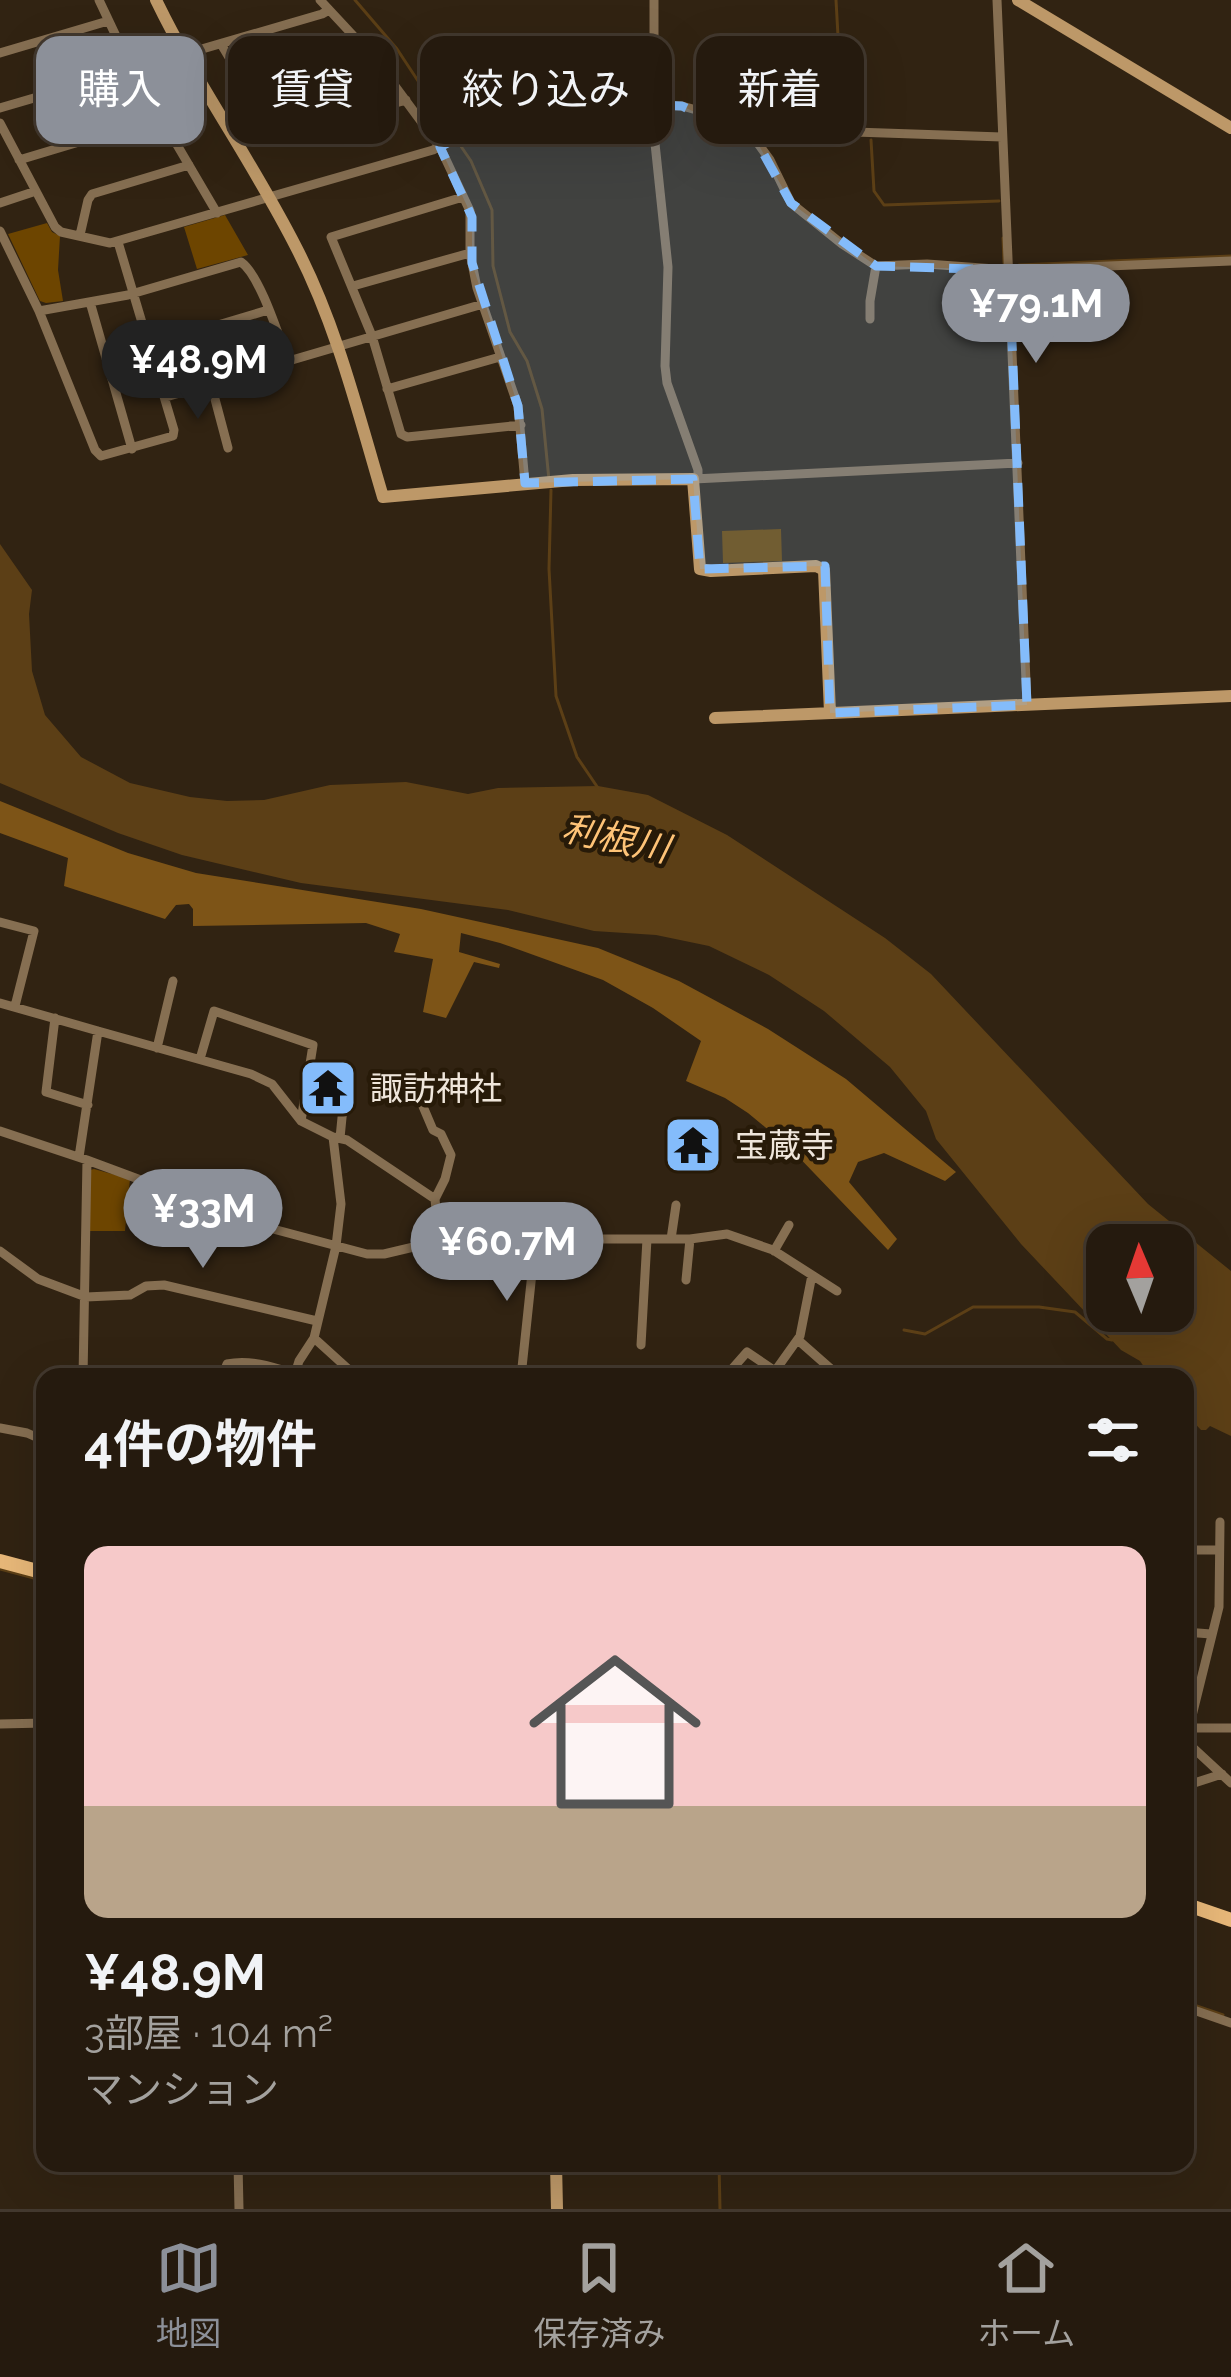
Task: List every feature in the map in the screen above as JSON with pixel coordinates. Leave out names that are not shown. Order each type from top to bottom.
[{"type":"main road","points":[[0,1561],[36,1571]]},
{"type":"main road","points":[[1194,1907],[1231,1920]]},
{"type":"street","points":[[99,0],[115,36]]},
{"type":"street","points":[[156,0],[174,36]]},
{"type":"street","points":[[654,0],[654,36]]},
{"type":"street","points":[[997,0],[1027,705]]},
{"type":"street","points":[[1018,0],[1231,128]]},
{"type":"street","points":[[204,50],[322,14],[324,5]]},
{"type":"street","points":[[324,5],[353,36]]},
{"type":"street","points":[[0,53],[108,21]]},
{"type":"street","points":[[221,44],[228,56]]},
{"type":"street","points":[[396,87],[445,145],[472,216],[470,253],[516,399],[531,482]]},
{"type":"street","points":[[204,89],[298,250],[338,346],[383,497],[569,480],[1018,464]]},
{"type":"street","points":[[0,109],[36,98]]},
{"type":"street","points":[[396,103],[406,100]]},
{"type":"street","points":[[19,160],[159,118],[217,213]]},
{"type":"street","points":[[0,123],[58,230],[118,242],[445,145]]},
{"type":"street","points":[[864,132],[1002,137]]},
{"type":"street","points":[[655,144],[668,267],[667,383],[698,470],[700,569],[816,566],[824,570],[830,713]]},
{"type":"street","points":[[758,144],[791,202],[876,266],[1009,270],[1231,261]]},
{"type":"street","points":[[80,236],[92,194],[189,164]]},
{"type":"street","points":[[0,203],[36,191]]},
{"type":"street","points":[[463,197],[332,237],[372,336],[404,437],[520,425]]},
{"type":"street","points":[[0,231],[39,310],[97,453],[104,456],[172,436],[174,430],[118,242]]},
{"type":"street","points":[[353,286],[470,253]]},
{"type":"street","points":[[39,310],[135,293],[241,262],[250,270],[288,361]]},
{"type":"street","points":[[870,320],[876,266]]},
{"type":"street","points":[[90,302],[132,448]]},
{"type":"street","points":[[166,397],[483,304]]},
{"type":"street","points":[[151,345],[268,310]]},
{"type":"street","points":[[387,389],[500,357]]},
{"type":"street","points":[[211,384],[228,448]]},
{"type":"street","points":[[715,718],[1231,696]]},
{"type":"street","points":[[0,922],[34,931],[15,1006]]},
{"type":"street","points":[[157,1048],[173,981]]},
{"type":"street","points":[[0,1003],[250,1074],[272,1084],[302,1121],[346,1140],[435,1199]]},
{"type":"street","points":[[200,1059],[214,1011],[313,1045],[302,1121]]},
{"type":"street","points":[[55,1018],[46,1092],[88,1105]]},
{"type":"street","points":[[83,1368],[83,1159],[98,1031]]},
{"type":"street","points":[[299,1368],[314,1338],[336,1246],[341,1204],[337,1138],[346,1088]]},
{"type":"street","points":[[419,1097],[433,1130],[441,1134],[451,1155],[435,1199],[439,1241]]},
{"type":"street","points":[[0,1131],[273,1229],[368,1254],[518,1234],[563,1239],[690,1239],[727,1234],[774,1251],[837,1291]]},
{"type":"street","points":[[671,1239],[676,1204]]},
{"type":"street","points":[[774,1251],[789,1225]]},
{"type":"street","points":[[522,1368],[536,1235]]},
{"type":"street","points":[[641,1345],[647,1239]]},
{"type":"street","points":[[686,1280],[690,1239]]},
{"type":"street","points":[[0,1250],[38,1279],[86,1297],[130,1295],[146,1286],[164,1285],[317,1321]]},
{"type":"street","points":[[777,1368],[798,1340],[812,1275]]},
{"type":"street","points":[[314,1338],[347,1368]]},
{"type":"street","points":[[798,1340],[830,1368]]},
{"type":"street","points":[[733,1368],[747,1352],[771,1368]]},
{"type":"street","points":[[225,1368],[232,1361],[273,1368]]},
{"type":"street","points":[[0,1427],[36,1438]]},
{"type":"street","points":[[1194,1699],[1219,1607],[1220,1522]]},
{"type":"street","points":[[1194,1550],[1219,1550]]},
{"type":"street","points":[[1194,1633],[1211,1634]]},
{"type":"street","points":[[0,1724],[36,1723]]},
{"type":"street","points":[[1194,1730],[1231,1728]]},
{"type":"street","points":[[1194,1749],[1226,1779]]},
{"type":"street","points":[[1194,1784],[1226,1779]]},
{"type":"street","points":[[1194,2009],[1231,2023]]},
{"type":"street","points":[[238,2172],[239,2209]]},
{"type":"street","points":[[556,2172],[557,2209]]},
{"type":"highlighted area","points":[[546,101],[682,106],[757,142],[791,203],[876,266],[1009,270],[1027,705],[830,713],[825,566],[700,569],[693,479],[525,483],[518,406],[472,263],[472,217],[440,147],[483,124]]},
{"type":"shaded area","points":[[225,215],[248,255],[197,269],[184,227]]},
{"type":"shaded area","points":[[47,223],[60,236],[63,301],[46,303],[40,301],[8,234]]},
{"type":"shaded area","points":[[781,529],[782,561],[723,563],[722,531]]},
{"type":"shaded area","points":[[0,801],[128,853],[196,873],[421,909],[598,948],[679,981],[768,1029],[846,1079],[956,1172],[945,1181],[884,1153],[858,1162],[849,1182],[897,1239],[888,1250],[789,1147],[725,1098],[686,1081],[701,1041],[603,980],[461,933],[459,952],[500,964],[499,968],[474,962],[446,1018],[423,1012],[433,959],[394,952],[400,934],[366,923],[193,926],[189,904],[176,905],[165,919],[64,886],[68,858],[0,833]]},
{"type":"shaded area","points":[[90,1170],[130,1179],[125,1231],[90,1231]]},
{"type":"water","name":"利根川","points":[[0,544],[32,590],[32,671],[45,715],[81,757],[130,783],[227,801],[264,800],[330,785],[406,782],[468,794],[498,788],[598,786],[648,795],[727,835],[885,938],[931,974],[1148,1204],[1173,1224],[1086,1224],[1086,1313],[1021,1244],[936,1139],[926,1111],[890,1067],[824,1011],[769,975],[709,946],[656,935],[594,931],[508,910],[301,883],[182,855],[0,783]]},
{"type":"water","points":[[1194,1241],[1231,1271],[1231,1436],[1210,1426],[1201,1430],[1194,1423],[1194,1368],[1145,1368],[1104,1332],[1194,1332]]},
{"type":"waterway","points":[[355,0],[420,84]]},
{"type":"waterway","points":[[836,0],[838,36]]},
{"type":"waterway","points":[[871,140],[874,191],[884,205],[999,201]]},
{"type":"waterway","points":[[459,144],[492,210],[493,266],[510,332],[527,361],[542,409],[549,480]]},
{"type":"waterway","points":[[1003,238],[1004,263]]},
{"type":"waterway","points":[[1019,265],[1231,256]]},
{"type":"waterway","points":[[551,490],[549,569],[556,696],[577,757],[598,788]]},
{"type":"waterway","points":[[904,1330],[925,1334],[973,1307],[1039,1307],[1075,1312],[1112,1340]]},
{"type":"waterway","points":[[0,1569],[36,1579]]},
{"type":"waterway","points":[[1194,2005],[1223,2015]]},
{"type":"waterway","points":[[719,2172],[720,2209]]},
{"type":"place","name":"諏訪神社","points":[[328,1088]]},
{"type":"place","name":"宝蔵寺","points":[[693,1145]]}]
